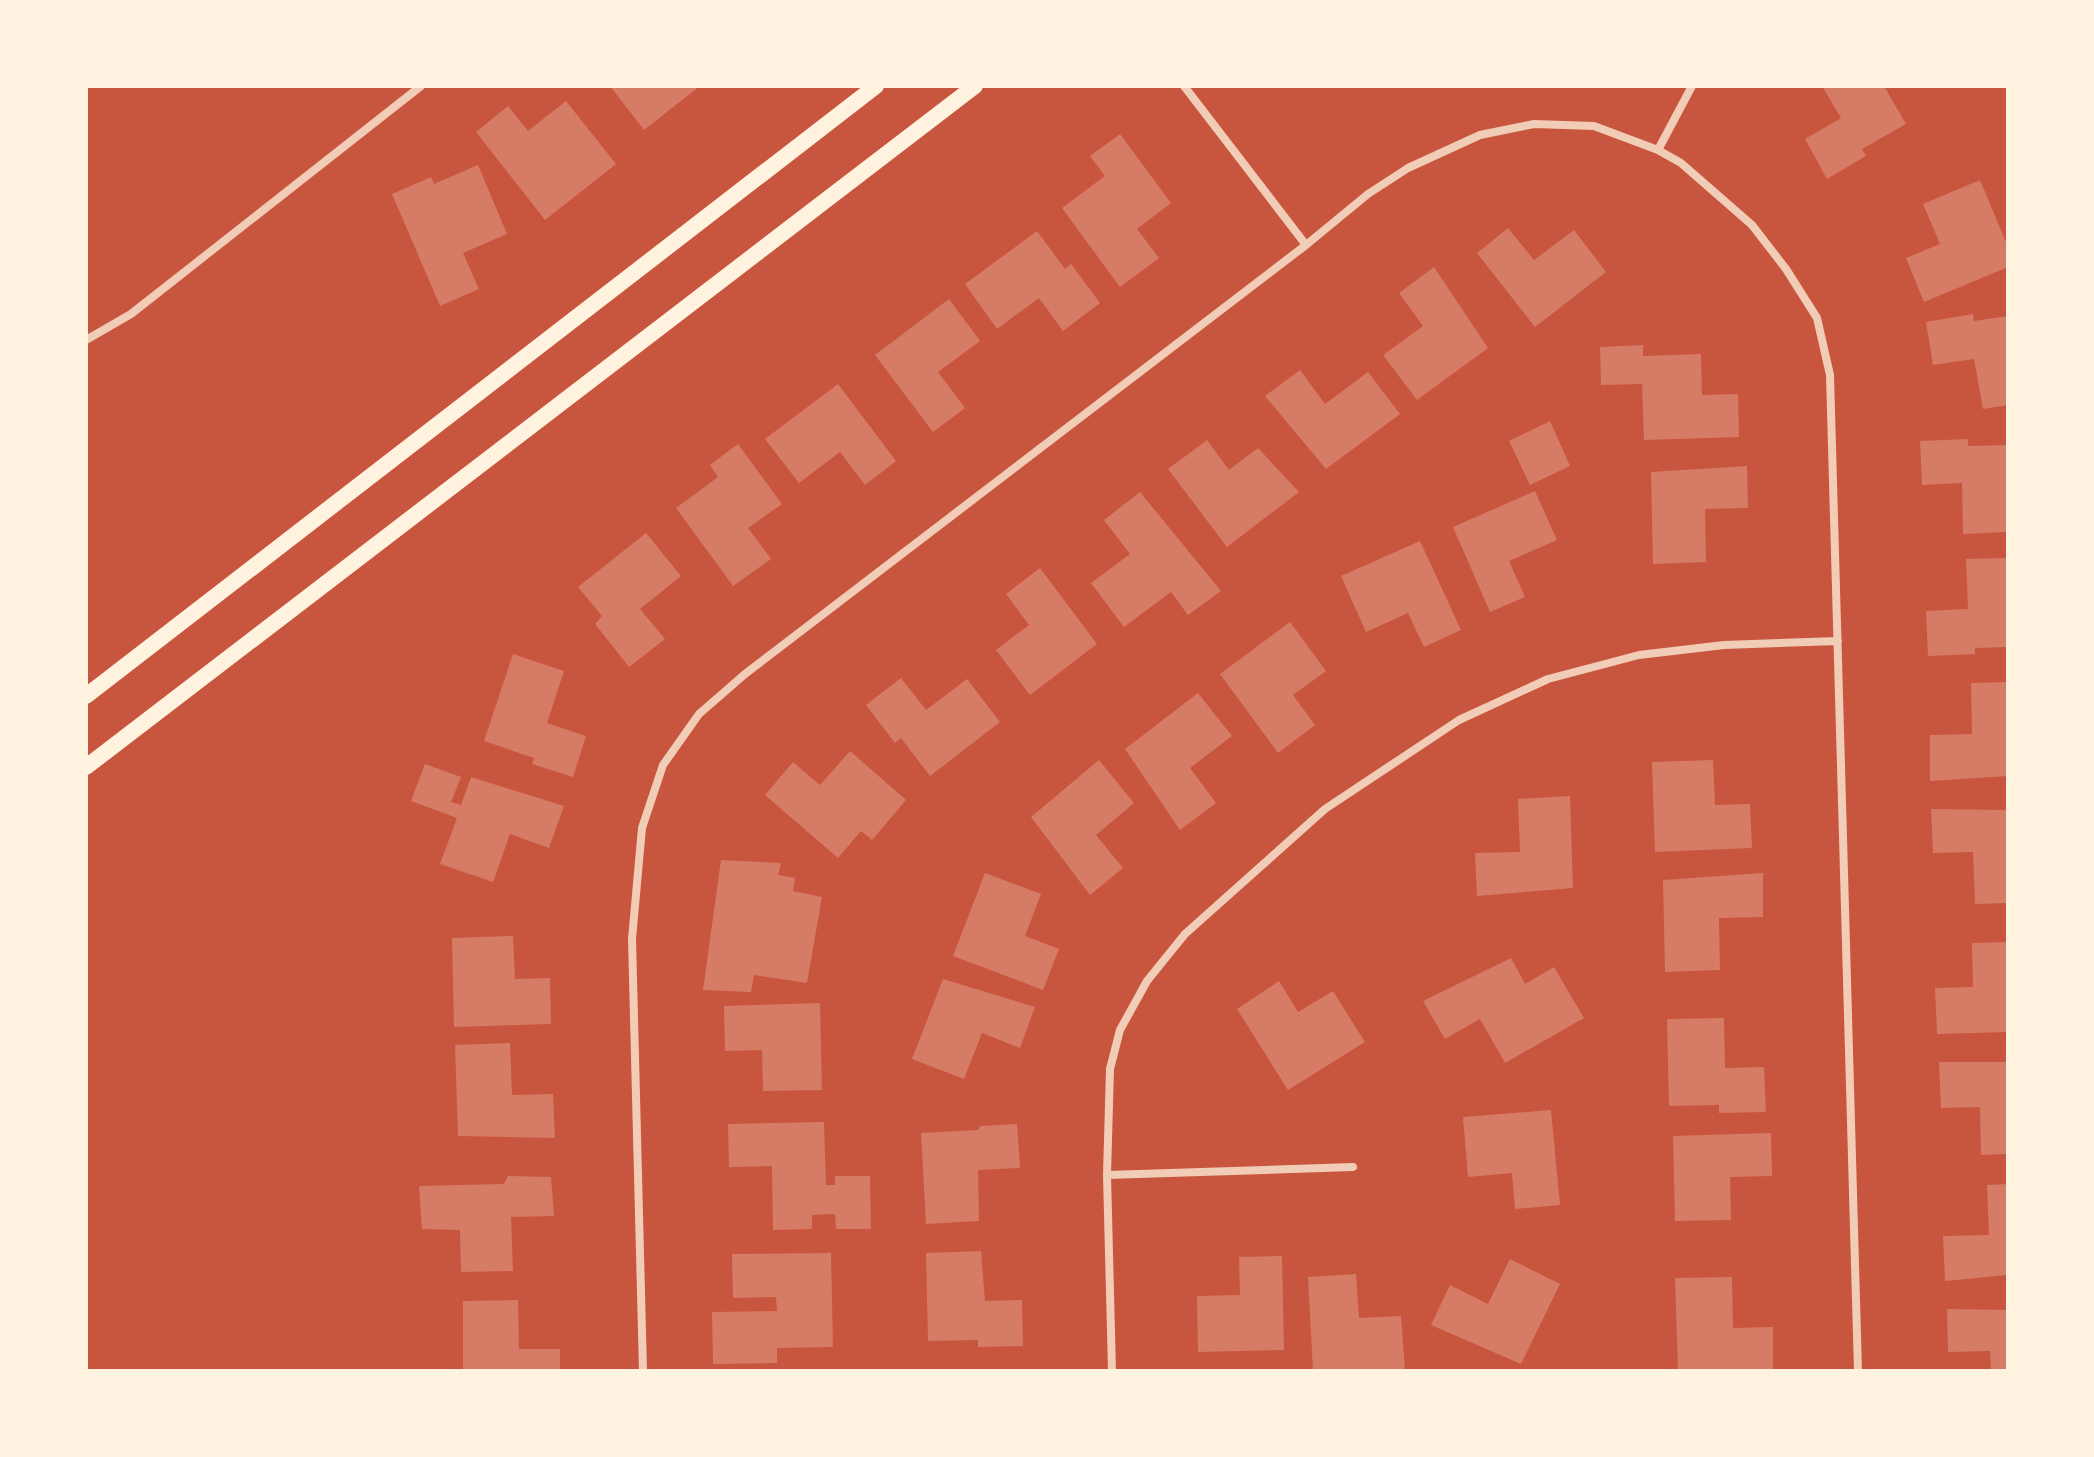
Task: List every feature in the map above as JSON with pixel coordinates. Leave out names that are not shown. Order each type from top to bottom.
[{"type":"main road","points":[[86,696],[876,86]]},
{"type":"main road","points":[[86,767],[975,86]]},
{"type":"street","points":[[86,340],[131,314],[421,86]]},
{"type":"street","points":[[1184,86],[1306,245]]},
{"type":"street","points":[[1658,150],[1692,86]]},
{"type":"street","points":[[643,1371],[632,939],[642,828],[663,765],[699,714],[745,674],[1306,245],[1368,194],[1408,168],[1480,135],[1534,124],[1594,126],[1658,150],[1681,163],[1752,225],[1786,269],[1817,318],[1830,375],[1858,1371]]},
{"type":"street","points":[[1112,1371],[1107,1175],[1110,1069],[1120,1030],[1147,981],[1185,934],[1325,809],[1459,720],[1548,679],[1639,655],[1724,645],[1838,641]]},
{"type":"street","points":[[1107,1175],[1353,1167]]},
{"type":"building","points":[[610,86],[700,86],[644,130]]},
{"type":"building","points":[[1822,86],[1884,86],[1906,124],[1862,149],[1866,156],[1827,179],[1805,139],[1841,118]]},
{"type":"building","points":[[566,101],[616,164],[545,220],[476,132],[508,106],[528,131]]},
{"type":"building","points":[[1120,134],[1171,203],[1137,229],[1159,258],[1120,287],[1062,208],[1105,176],[1090,156]]},
{"type":"building","points":[[478,165],[507,234],[463,253],[479,289],[440,306],[392,194],[431,177],[434,184]]},
{"type":"building","points":[[1980,180],[2008,247],[2008,267],[1924,302],[1906,258],[1940,244],[1923,204]]},
{"type":"building","points":[[1508,228],[1534,260],[1574,230],[1606,272],[1535,327],[1477,253]]},
{"type":"building","points":[[1037,231],[1065,269],[1071,264],[1100,303],[1063,331],[1039,298],[997,329],[965,284]]},
{"type":"building","points":[[1434,267],[1488,348],[1417,400],[1383,355],[1423,326],[1399,293]]},
{"type":"building","points":[[949,299],[980,341],[938,372],[965,408],[933,432],[875,355]]},
{"type":"building","points":[[1973,314],[1974,321],[2008,316],[2008,405],[1983,409],[1974,359],[1933,365],[1926,322]]},
{"type":"building","points":[[1643,345],[1643,356],[1701,354],[1702,395],[1738,394],[1739,437],[1644,440],[1642,384],[1601,385],[1600,347]]},
{"type":"building","points":[[1300,370],[1325,404],[1368,372],[1400,414],[1326,469],[1265,396]]},
{"type":"building","points":[[838,384],[896,461],[865,485],[840,452],[799,483],[765,439]]},
{"type":"building","points":[[1550,421],[1570,466],[1530,485],[1509,441]]},
{"type":"building","points":[[1968,439],[1968,446],[2008,445],[2008,532],[1963,534],[1962,483],[1922,485],[1920,441]]},
{"type":"building","points":[[1207,440],[1229,470],[1258,448],[1299,492],[1227,547],[1168,469]]},
{"type":"building","points":[[738,444],[782,504],[748,528],[771,559],[733,586],[676,508],[718,477],[710,465]]},
{"type":"building","points":[[1747,466],[1748,508],[1705,509],[1706,562],[1653,564],[1651,472]]},
{"type":"building","points":[[1535,491],[1557,540],[1509,561],[1525,597],[1490,612],[1453,527]]},
{"type":"building","points":[[1140,492],[1221,591],[1188,615],[1171,592],[1124,627],[1091,583],[1130,554],[1104,520]]},
{"type":"building","points":[[646,533],[681,576],[640,609],[665,639],[629,667],[595,624],[602,616],[578,587]]},
{"type":"building","points":[[1420,541],[1461,630],[1424,647],[1408,613],[1366,632],[1341,576]]},
{"type":"building","points":[[2008,558],[2008,647],[1975,648],[1975,654],[1928,656],[1926,611],[1968,609],[1966,559]]},
{"type":"building","points":[[1040,568],[1097,644],[1030,695],[996,650],[1029,625],[1006,594]]},
{"type":"building","points":[[1290,622],[1326,671],[1293,695],[1315,725],[1278,753],[1220,674]]},
{"type":"building","points":[[513,654],[564,671],[547,723],[586,736],[573,777],[532,764],[534,758],[484,741]]},
{"type":"building","points":[[901,678],[926,710],[967,679],[1000,722],[930,776],[901,738],[895,743],[866,705]]},
{"type":"building","points":[[2008,682],[2008,776],[1930,781],[1930,735],[1972,734],[1971,683]]},
{"type":"building","points":[[1198,693],[1232,736],[1190,768],[1216,803],[1180,830],[1125,749]]},
{"type":"building","points":[[850,751],[906,800],[872,840],[861,831],[838,858],[765,795],[793,762],[820,785]]},
{"type":"building","points":[[1099,760],[1134,803],[1096,835],[1123,868],[1090,895],[1031,817]]},
{"type":"building","points":[[1713,760],[1715,805],[1750,804],[1752,848],[1655,852],[1652,762]]},
{"type":"building","points":[[425,764],[461,777],[451,802],[461,805],[471,777],[564,806],[549,848],[510,834],[493,882],[440,864],[457,818],[411,801]]},
{"type":"building","points":[[1570,796],[1573,888],[1477,896],[1475,853],[1520,852],[1518,799]]},
{"type":"building","points":[[1931,809],[2008,810],[2008,903],[1975,904],[1973,852],[1933,853]]},
{"type":"building","points":[[721,860],[781,863],[778,875],[795,878],[793,891],[822,897],[807,983],[754,975],[751,992],[703,990]]},
{"type":"building","points":[[985,873],[1041,894],[1025,936],[1059,949],[1043,990],[953,956]]},
{"type":"building","points":[[1763,873],[1763,917],[1719,918],[1720,970],[1665,972],[1663,880]]},
{"type":"building","points":[[513,936],[515,979],[550,978],[551,1024],[454,1027],[452,938]]},
{"type":"building","points":[[2008,942],[2008,1032],[1937,1034],[1935,988],[1973,987],[1972,943]]},
{"type":"building","points":[[1511,958],[1525,984],[1554,967],[1584,1018],[1505,1063],[1480,1019],[1445,1039],[1423,1001]]},
{"type":"building","points":[[943,979],[1035,1007],[1020,1048],[982,1033],[964,1079],[912,1059]]},
{"type":"building","points":[[1279,981],[1298,1012],[1333,991],[1365,1042],[1288,1090],[1237,1009]]},
{"type":"building","points":[[820,1003],[822,1090],[763,1091],[762,1050],[725,1051],[724,1006]]},
{"type":"building","points":[[1724,1018],[1725,1068],[1764,1067],[1766,1112],[1719,1113],[1719,1105],[1669,1106],[1667,1019]]},
{"type":"building","points":[[510,1043],[512,1095],[553,1094],[555,1138],[458,1136],[455,1045]]},
{"type":"building","points":[[1939,1062],[2008,1062],[2008,1154],[1981,1155],[1980,1107],[1941,1108]]},
{"type":"building","points":[[1551,1110],[1560,1205],[1515,1209],[1512,1173],[1468,1177],[1463,1117]]},
{"type":"building","points":[[824,1122],[826,1185],[835,1185],[835,1176],[870,1176],[871,1229],[836,1229],[835,1214],[812,1215],[812,1229],[773,1230],[772,1166],[729,1167],[728,1124]]},
{"type":"building","points":[[1017,1124],[1020,1168],[978,1170],[979,1221],[926,1224],[921,1133]]},
{"type":"building","points":[[1771,1133],[1772,1176],[1730,1177],[1731,1220],[1675,1221],[1673,1136]]},
{"type":"building","points":[[508,1176],[551,1177],[554,1216],[511,1217],[513,1271],[461,1272],[460,1230],[422,1229],[419,1186],[504,1184]]},
{"type":"building","points":[[2008,1184],[2008,1275],[1945,1281],[1943,1236],[1989,1235],[1987,1185]]},
{"type":"building","points":[[981,1251],[985,1301],[1022,1300],[1023,1346],[978,1347],[978,1340],[928,1341],[926,1253]]},
{"type":"building","points":[[831,1253],[833,1347],[777,1348],[777,1363],[713,1364],[712,1312],[777,1311],[776,1297],[733,1298],[732,1254]]},
{"type":"building","points":[[1282,1256],[1284,1350],[1198,1352],[1197,1296],[1240,1295],[1239,1257]]},
{"type":"building","points":[[1510,1259],[1560,1284],[1521,1364],[1431,1325],[1450,1285],[1488,1304]]},
{"type":"building","points":[[1356,1274],[1359,1318],[1401,1316],[1405,1371],[1313,1371],[1308,1277]]},
{"type":"building","points":[[1732,1277],[1733,1328],[1773,1327],[1773,1370],[1678,1370],[1675,1278]]},
{"type":"building","points":[[518,1300],[519,1349],[560,1349],[560,1371],[463,1371],[463,1301]]},
{"type":"building","points":[[1947,1309],[2008,1310],[2008,1371],[1991,1371],[1990,1351],[1948,1352]]}]
